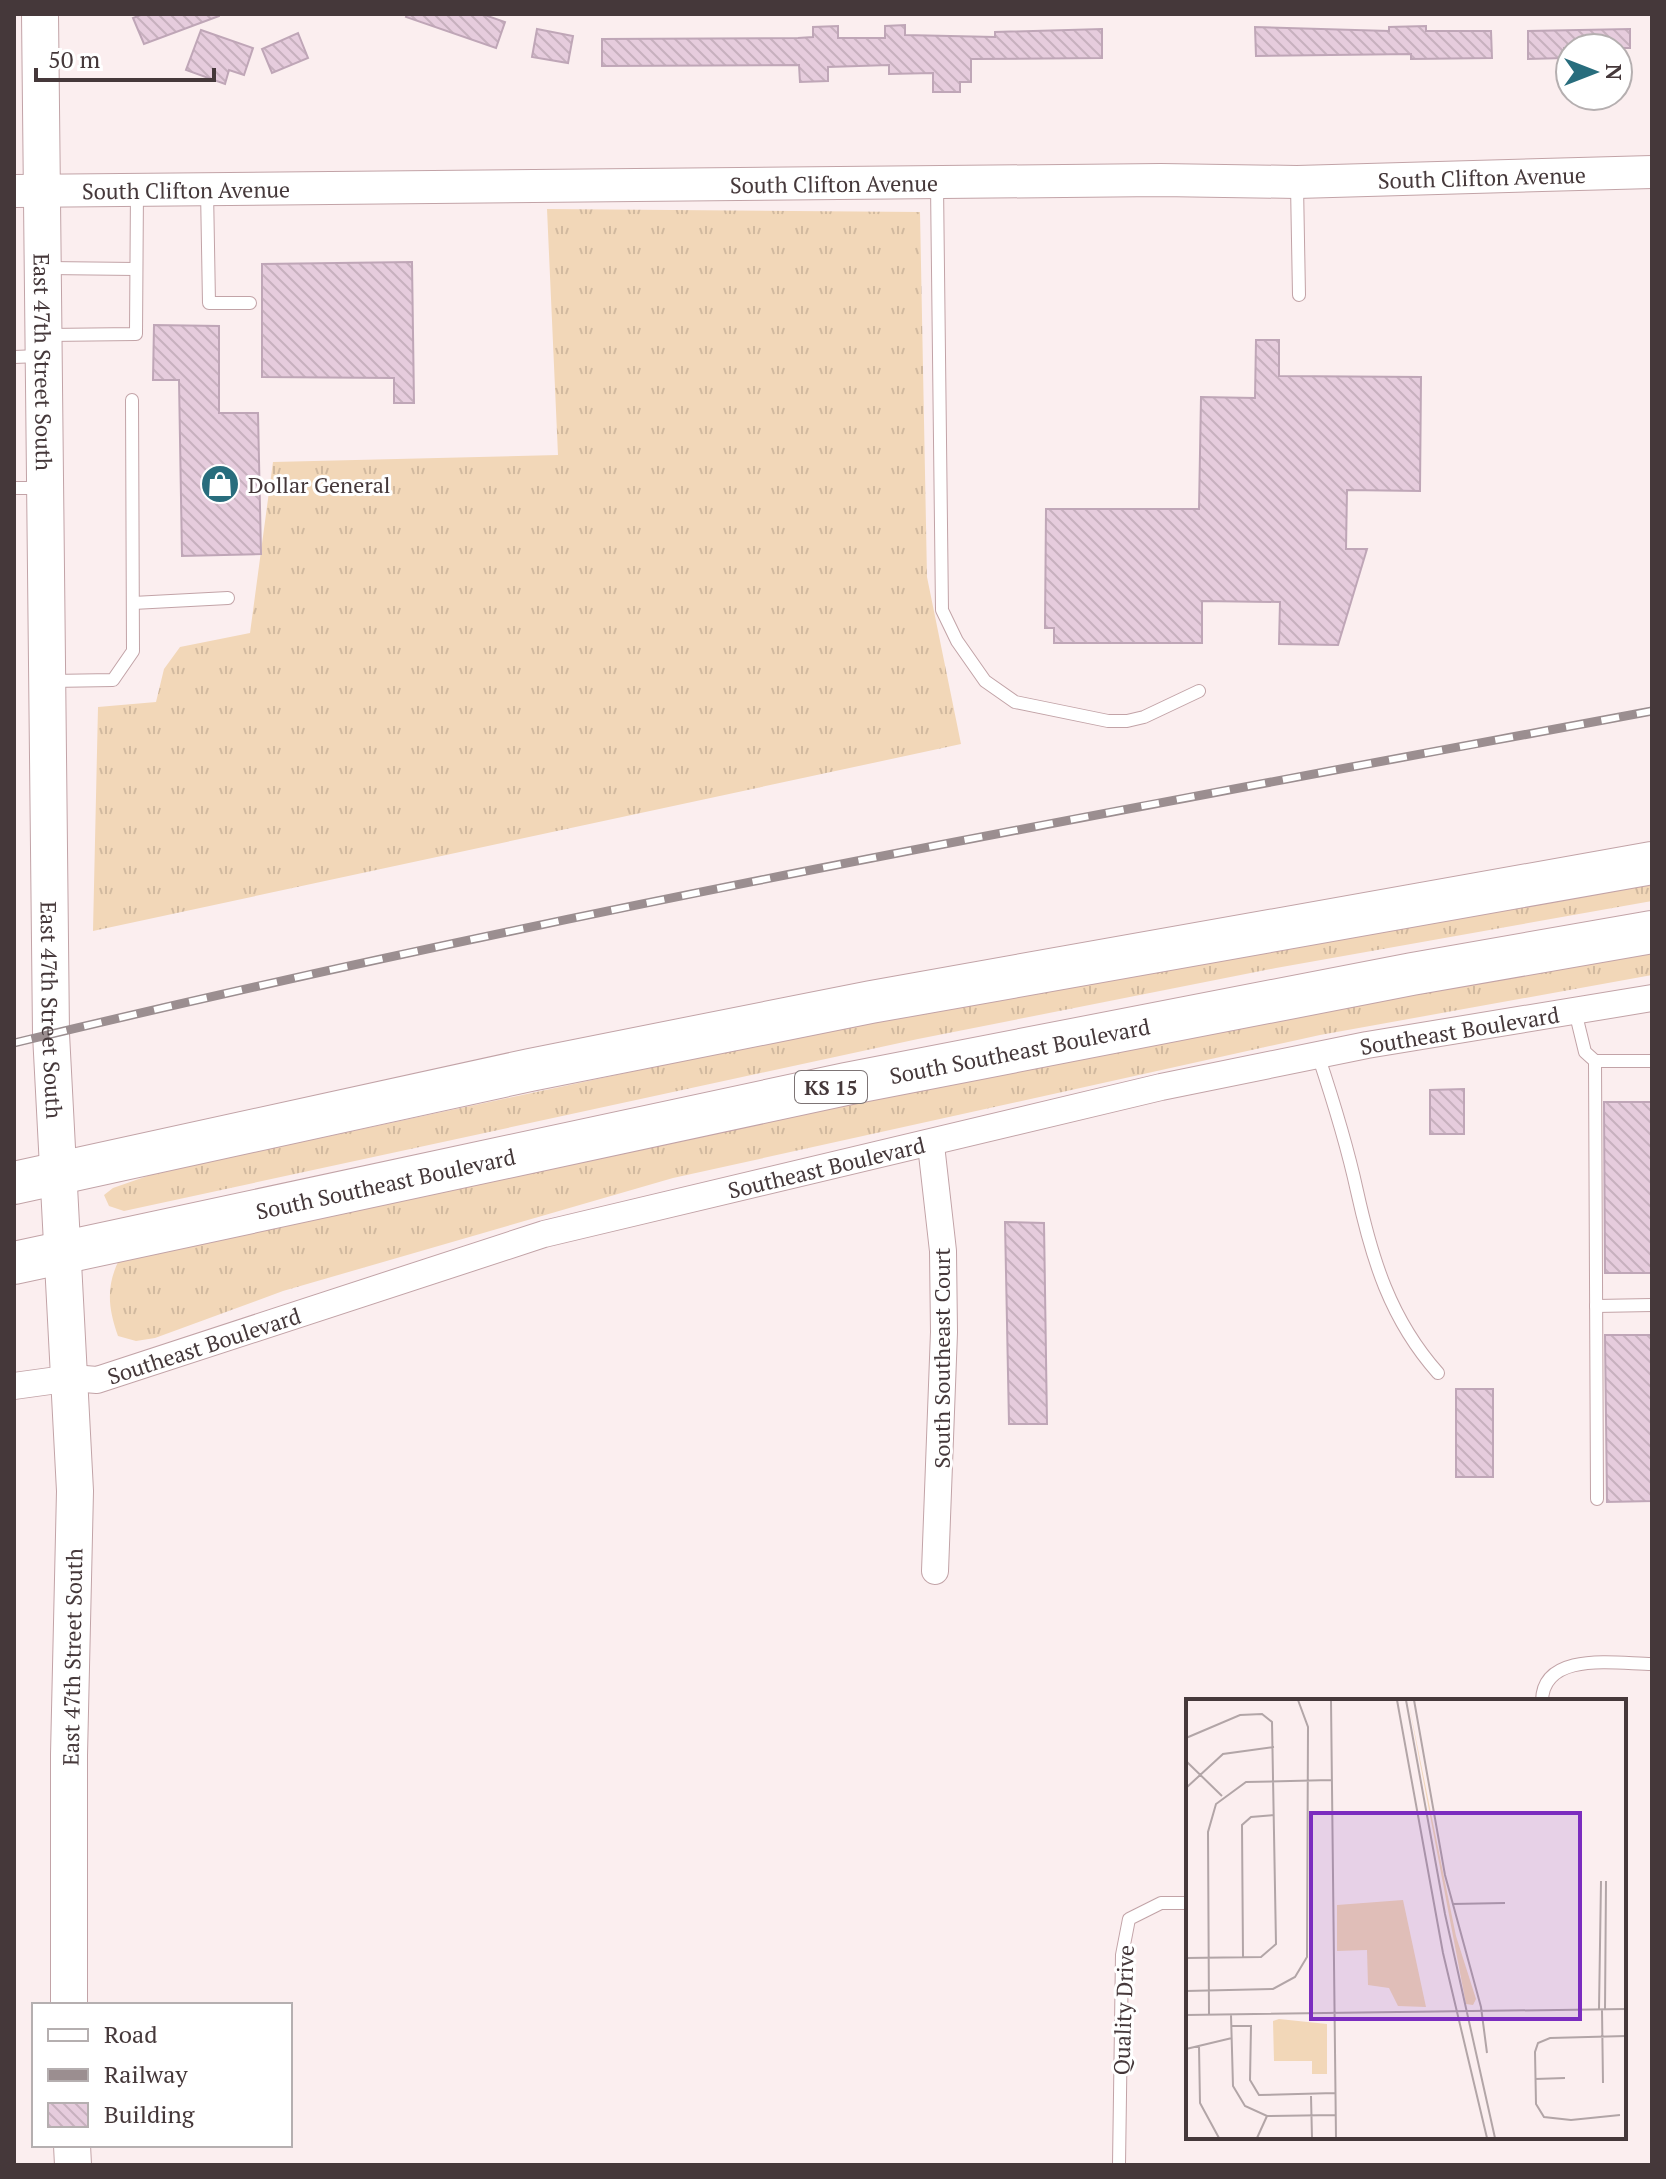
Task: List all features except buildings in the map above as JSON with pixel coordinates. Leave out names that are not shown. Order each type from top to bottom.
[{"type":"main road","name":"East 47th Street South","points":[[40,14],[28,191],[43,268],[34,350],[30,488],[47,681],[51,1034],[66,1252],[75,1491],[69,1755],[69,2003]]},
{"type":"main road","points":[[14,1183],[530,1070],[840,1008],[1652,863]]},
{"type":"main road","name":"South Southeast Boulevard","points":[[14,1263],[846,1084],[1412,974],[1652,932]]},
{"type":"street","name":"South Clifton Avenue","points":[[28,191],[937,182],[1297,182],[1652,172]]},
{"type":"street","name":"Southeast Boulevard","points":[[14,1386],[72,1378],[97,1380],[544,1234],[931,1145],[1161,1087],[1318,1055],[1652,998]]},
{"type":"street","name":"South Southeast Court","points":[[931,1145],[943,1251],[944,1332],[935,1571]]},
{"type":"lane","points":[[937,182],[942,610],[957,641],[992,687],[1015,702],[1044,709],[1108,721],[1127,721],[1144,717],[1199,691]]},
{"type":"lane","points":[[1297,182],[1299,295]]},
{"type":"lane","points":[[34,350],[136,334],[137,190]]},
{"type":"lane","points":[[207,190],[209,303],[250,303]]},
{"type":"lane","points":[[43,268],[136,269]]},
{"type":"lane","points":[[47,681],[113,680],[125,668],[133,651],[132,400]]},
{"type":"lane","points":[[133,603],[228,598]]},
{"type":"lane","points":[[1575,1011],[1585,1052],[1595,1061],[1652,1061]]},
{"type":"lane","points":[[1318,1055],[1351,1166],[1364,1231],[1386,1295],[1416,1348],[1438,1373]]},
{"type":"lane","points":[[1595,1061],[1597,1499]]},
{"type":"lane","points":[[1596,1306],[1652,1305]]},
{"type":"lane","points":[[1542,1699],[1542,1692],[1554,1673],[1574,1664],[1652,1664]]},
{"type":"lane","name":"Quality Drive","points":[[1119,2165],[1122,1955],[1129,1919],[1161,1903],[1186,1903]]},
{"type":"green space","points":[[547,209],[920,212],[927,577],[961,744],[93,931],[98,707],[156,702],[164,669],[180,647],[250,633],[273,462],[558,455]]},
{"type":"green space","points":[[1652,877],[1652,901],[1276,968],[918,1039],[124,1211],[109,1206],[104,1195],[113,1188],[156,1173],[874,1020]]},
{"type":"green space","points":[[1652,947],[1652,975],[1320,1035],[673,1178],[283,1291],[155,1338],[136,1341],[118,1336],[112,1316],[110,1288],[119,1260],[610,1149]]},
{"type":"railway","points":[[14,1043],[217,995],[626,907],[1036,826],[1652,711]]},
{"type":"place","name":"Dollar General","points":[[220,484]]}]
